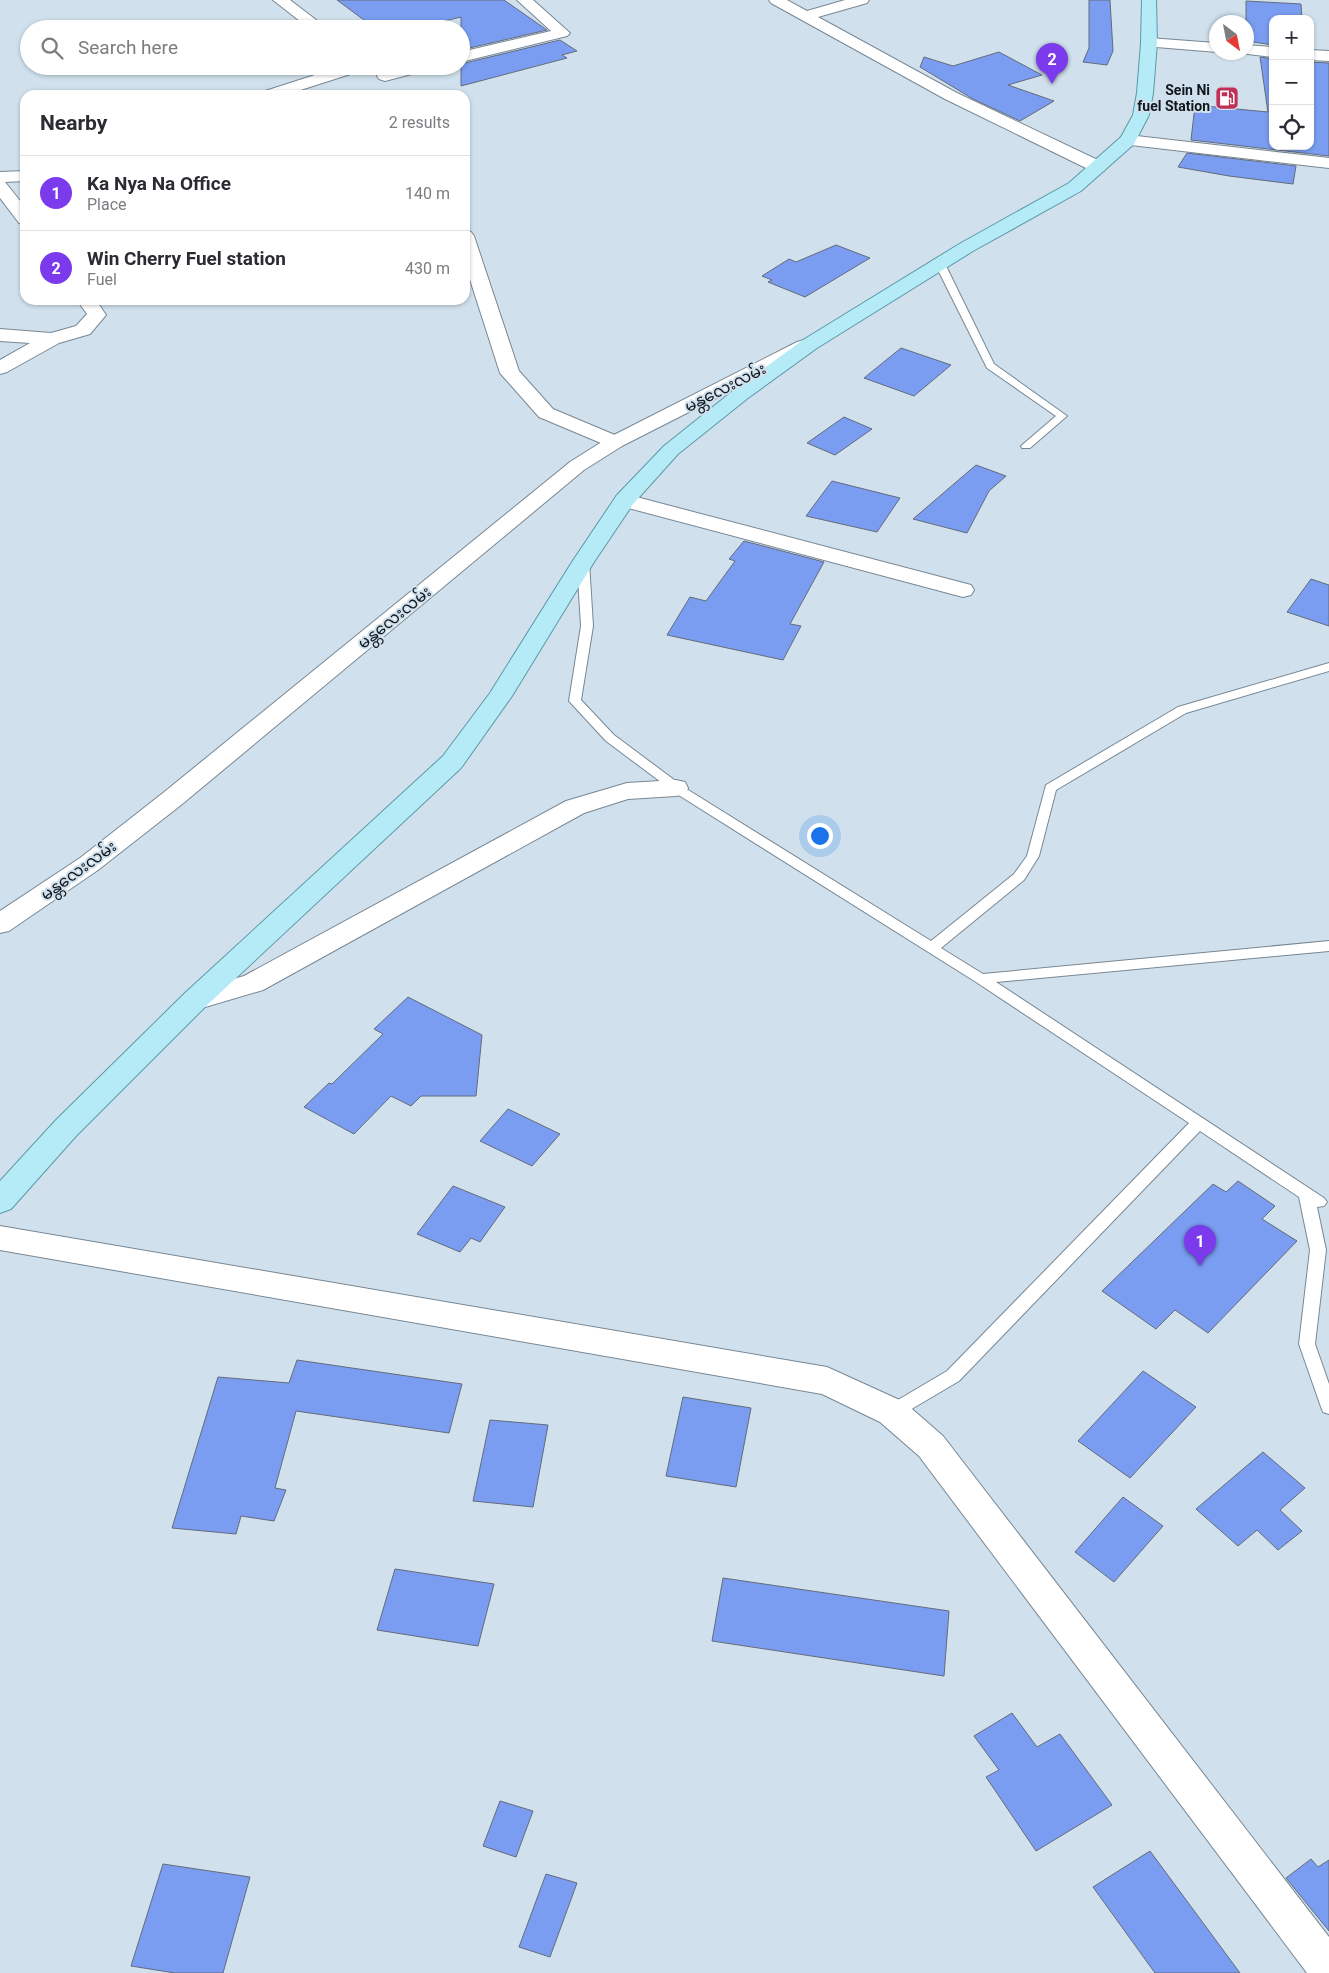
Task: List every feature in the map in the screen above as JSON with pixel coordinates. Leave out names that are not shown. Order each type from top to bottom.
[{"type":"main road","points":[[0,1201],[66,1128],[195,1000],[452,762],[500,696],[583,562],[625,500],[671,450],[741,394],[810,344],[940,264],[1075,187],[1128,140],[1141,115],[1145,93],[1149,43],[1149,0]]},
{"type":"street","points":[[280,0],[308,20]]},
{"type":"street","points":[[470,56],[562,33],[524,0]]},
{"type":"street","points":[[776,0],[951,96],[1098,167]]},
{"type":"street","points":[[805,16],[862,0]]},
{"type":"street","points":[[1149,43],[1209,47]]},
{"type":"street","points":[[1254,51],[1269,52]]},
{"type":"street","points":[[1314,55],[1329,56]]},
{"type":"street","points":[[284,90],[331,75]]},
{"type":"street","points":[[381,75],[387,81],[402,75]]},
{"type":"street","points":[[1128,140],[1329,164]]},
{"type":"street","points":[[20,178],[2,185],[20,212]]},
{"type":"street","points":[[470,251],[510,373],[546,413],[615,442]]},
{"type":"street","points":[[0,368],[52,339],[83,330],[97,315],[90,305]]},
{"type":"street","points":[[0,334],[52,339]]},
{"type":"street","name":"မန္တလေးလမ်း","points":[[0,924],[89,864],[172,800],[577,466],[615,442],[810,344]]},
{"type":"street","points":[[625,500],[963,590]]},
{"type":"street","points":[[195,1000],[253,983],[575,808],[627,792],[676,788]]},
{"type":"street","points":[[0,1238],[826,1381],[892,1412],[931,1446],[1329,1970]]},
{"type":"lane","points":[[940,264],[990,366],[1062,416],[1026,446]]},
{"type":"lane","points":[[583,562],[587,626],[575,701],[610,738],[676,788],[981,979],[1320,1202]]},
{"type":"lane","points":[[932,948],[1019,877],[1033,856],[1050,788],[1182,710],[1300,678],[1329,667]]},
{"type":"lane","points":[[981,979],[1329,946]]},
{"type":"lane","points":[[892,1412],[953,1376],[1199,1122]]},
{"type":"lane","points":[[1306,1193],[1318,1250],[1307,1344],[1329,1407]]},
{"type":"building","points":[[337,0],[504,0],[547,30],[470,48],[470,20],[461,20],[461,17],[449,20],[364,20]]},
{"type":"building","points":[[1089,0],[1110,0],[1113,51],[1107,65],[1083,62],[1089,48]]},
{"type":"building","points":[[1246,1],[1301,4],[1302,15],[1269,15],[1269,44],[1254,42],[1254,15],[1246,15]]},
{"type":"building","points":[[560,40],[577,51],[562,55],[567,58],[461,86],[461,75],[470,75],[470,62]]},
{"type":"building","points":[[999,52],[1042,75],[1008,85],[1054,101],[1020,121],[973,99],[920,67],[924,57],[953,66]]},
{"type":"building","points":[[1260,57],[1269,58],[1269,149],[1191,140],[1195,105],[1268,112]]},
{"type":"building","points":[[1314,62],[1329,63],[1329,156],[1277,150],[1314,150]]},
{"type":"building","points":[[1187,153],[1296,166],[1293,184],[1178,167]]},
{"type":"building","points":[[836,245],[870,258],[805,297],[768,282],[772,280],[762,276],[789,259],[796,262]]},
{"type":"building","points":[[901,348],[951,365],[914,396],[864,378]]},
{"type":"building","points":[[844,417],[872,429],[835,455],[807,443]]},
{"type":"building","points":[[976,465],[1006,476],[989,491],[967,533],[913,519]]},
{"type":"building","points":[[832,481],[900,498],[877,532],[806,516]]},
{"type":"building","points":[[744,541],[824,562],[790,624],[801,626],[783,660],[667,635],[690,597],[706,601],[735,561],[729,559]]},
{"type":"building","points":[[1311,579],[1329,585],[1329,626],[1287,612]]},
{"type":"building","points":[[408,997],[482,1035],[476,1096],[421,1096],[411,1106],[391,1096],[354,1134],[304,1107],[329,1083],[332,1084],[383,1034],[374,1029]]},
{"type":"building","points":[[508,1109],[560,1134],[532,1166],[480,1141]]},
{"type":"building","points":[[1238,1181],[1275,1206],[1262,1219],[1297,1241],[1208,1333],[1175,1310],[1156,1329],[1102,1291],[1213,1184],[1226,1192]]},
{"type":"building","points":[[453,1186],[505,1207],[480,1242],[471,1238],[460,1252],[417,1234]]},
{"type":"building","points":[[297,1360],[462,1384],[449,1433],[296,1411],[275,1488],[286,1490],[274,1521],[241,1516],[236,1534],[172,1528],[218,1377],[289,1383]]},
{"type":"building","points":[[1143,1371],[1196,1407],[1130,1478],[1078,1441]]},
{"type":"building","points":[[683,1397],[751,1408],[736,1487],[666,1476]]},
{"type":"building","points":[[490,1420],[548,1425],[533,1507],[473,1501]]},
{"type":"building","points":[[1263,1452],[1305,1488],[1280,1510],[1302,1531],[1278,1550],[1257,1530],[1238,1546],[1196,1509]]},
{"type":"building","points":[[1123,1497],[1163,1526],[1114,1582],[1075,1552]]},
{"type":"building","points":[[395,1569],[494,1584],[478,1646],[377,1630]]},
{"type":"building","points":[[723,1578],[949,1611],[944,1676],[712,1641]]},
{"type":"building","points":[[1012,1713],[1037,1747],[1060,1734],[1112,1805],[1036,1851],[986,1777],[999,1770],[974,1736]]},
{"type":"building","points":[[500,1801],[533,1811],[516,1857],[483,1846]]},
{"type":"building","points":[[1150,1851],[1240,1973],[1155,1973],[1093,1887]]},
{"type":"building","points":[[1311,1859],[1318,1867],[1329,1860],[1329,1931],[1286,1878]]},
{"type":"building","points":[[163,1864],[250,1877],[223,1973],[175,1973],[131,1966]]},
{"type":"building","points":[[546,1874],[577,1883],[550,1957],[519,1947]]},
{"type":"place","name":"Win Cherry Fuel station","points":[[1052,84]]},
{"type":"place","name":"Sein Ni fuel Station","points":[[1227,98]]},
{"type":"place","name":"Ka Nya Na Office","points":[[1200,1266]]}]
